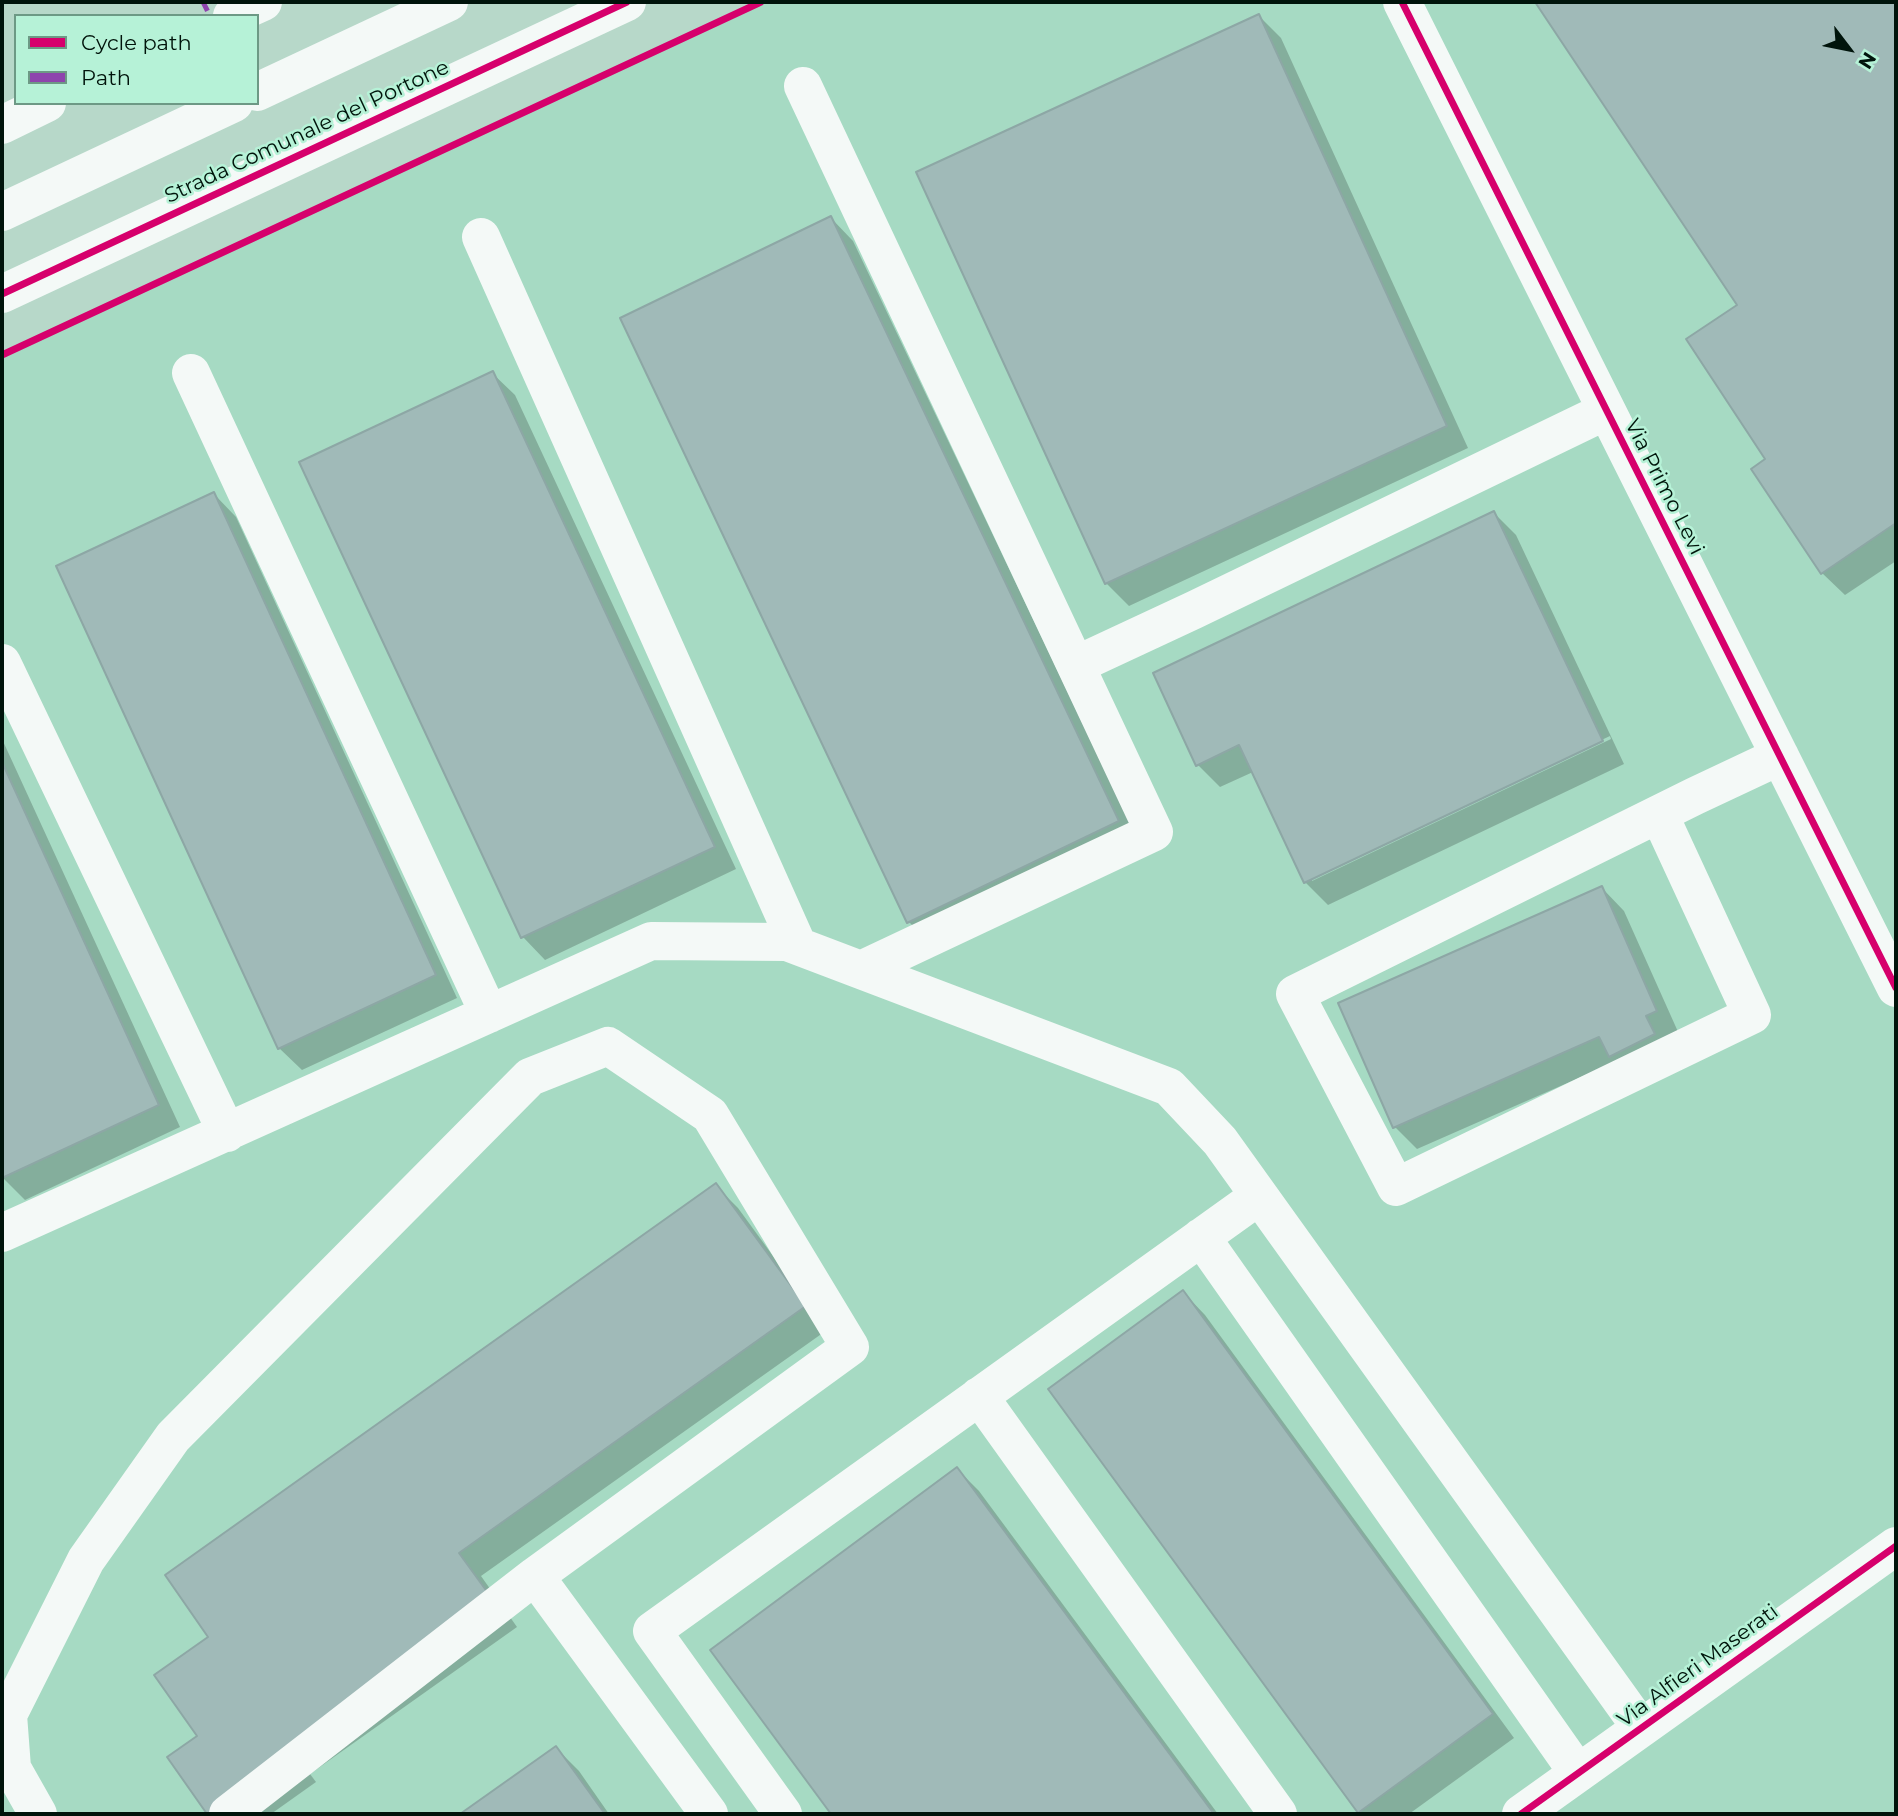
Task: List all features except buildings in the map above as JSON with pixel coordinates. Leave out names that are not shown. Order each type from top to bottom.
[{"type":"street","points":[[236,14],[263,2]]},
{"type":"street","points":[[259,91],[449,2]]},
{"type":"street","name":"Strada Comunale del Portone","points":[[2,294],[627,2]]},
{"type":"street","name":"Via Primo Levi","points":[[1402,2],[1896,988]]},
{"type":"street","points":[[803,86],[1154,832],[861,970]]},
{"type":"street","points":[[2,125],[43,105]]},
{"type":"street","points":[[2,212],[230,105]]},
{"type":"street","points":[[481,237],[798,946]]},
{"type":"street","points":[[191,373],[489,1014]]},
{"type":"street","points":[[1076,665],[1606,411]]},
{"type":"street","points":[[2,663],[227,1133]]},
{"type":"street","points":[[1658,814],[1752,1015],[1396,1187],[1295,994],[1658,814],[1780,756]]},
{"type":"street","points":[[2,1233],[651,941],[787,942],[1169,1087],[1220,1141],[1641,1728]]},
{"type":"street","points":[[38,1814],[12,1768],[8,1714],[86,1560],[173,1437],[530,1077],[608,1046],[710,1115],[850,1347],[536,1576],[228,1814]]},
{"type":"street","points":[[783,1814],[652,1631],[1259,1196]]},
{"type":"street","points":[[1201,1237],[1578,1773]]},
{"type":"street","points":[[979,1396],[1278,1814]]},
{"type":"street","name":"Via Alfieri Maserati","points":[[1521,1814],[1896,1546]]},
{"type":"street","points":[[536,1576],[709,1814]]},
{"type":"shaded area","points":[[757,2],[1896,2],[1896,1814],[2,1814],[2,353]]},
{"type":"marked path","points":[[203,2],[209,14]]},
{"type":"cycle path","points":[[2,294],[627,2]]},
{"type":"cycle path","points":[[2,355],[761,2]]},
{"type":"cycle path","points":[[1402,2],[1896,988]]},
{"type":"cycle path","points":[[1521,1814],[1896,1546]]}]
